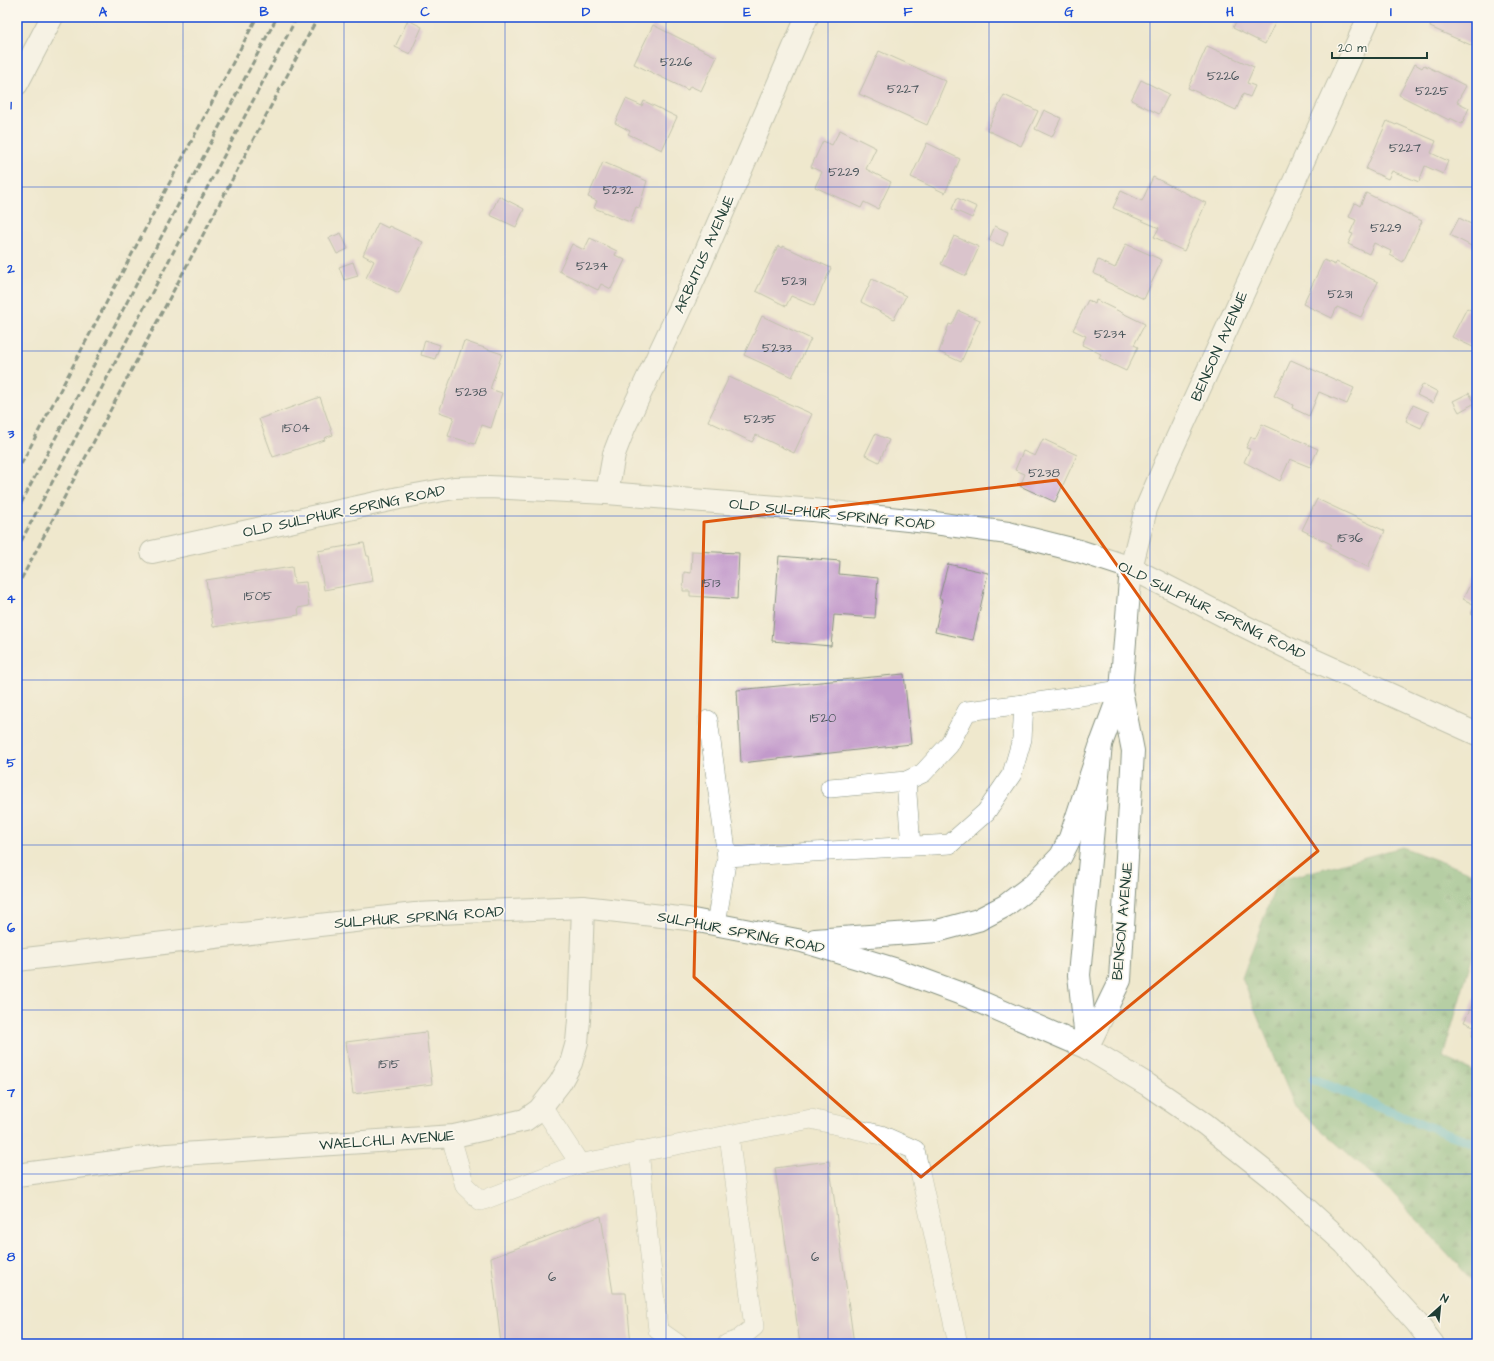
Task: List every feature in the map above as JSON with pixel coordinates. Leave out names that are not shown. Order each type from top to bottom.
[{"type":"street","points":[[17,84],[52,17]]},
{"type":"street","name":"ARBUTUS AVENUE","points":[[607,493],[614,454],[624,428],[694,278],[807,17]]},
{"type":"street","name":"BENSON AVENUE","points":[[1087,1048],[1079,975],[1101,744],[1121,690],[1131,568],[1146,509],[1369,17]]},
{"type":"street","name":"OLD SULPHUR SPRING ROAD","points":[[152,552],[399,498],[454,488],[489,487],[607,493],[813,510],[927,522],[1008,533],[1079,551],[1131,568],[1294,651],[1477,734]]},
{"type":"street","name":"BENSON AVENUE","points":[[1087,1048],[1120,980],[1133,751],[1121,690]]},
{"type":"street","points":[[802,941],[937,931],[978,920],[1005,906],[1034,884],[1061,856],[1070,838],[1101,744]]},
{"type":"street","name":"SULPHUR SPRING ROAD","points":[[17,960],[415,914],[583,907],[688,919],[802,941],[894,969],[967,996],[1087,1048],[1148,1085],[1205,1124],[1273,1178],[1345,1244],[1416,1322],[1433,1344]]},
{"type":"street","name":"WAELCHLI AVENUE","points":[[17,1175],[167,1155],[450,1137],[525,1120],[539,1110],[560,1083],[571,1063],[577,1042],[583,907]]},
{"type":"lane","points":[[830,788],[906,782],[923,773],[949,745],[967,711],[1121,690]]},
{"type":"lane","points":[[726,857],[950,844],[986,812],[1012,774],[1022,738],[1024,704]]},
{"type":"lane","points":[[708,720],[726,857],[716,924]]},
{"type":"lane","points":[[906,782],[910,846]]},
{"type":"lane","points":[[542,1106],[580,1164]]},
{"type":"lane","points":[[450,1137],[465,1186],[481,1201],[580,1164],[639,1151],[811,1119],[881,1135],[915,1150],[958,1344]]},
{"type":"lane","points":[[727,1344],[738,1340],[754,1327],[729,1135]]},
{"type":"lane","points":[[639,1151],[658,1330],[678,1344]]},
{"type":"highlighted area","points":[[1057,480],[1318,851],[921,1177],[694,977],[704,522]]},
{"type":"green space","points":[[1402,847],[1477,875],[1477,940],[1443,1057],[1477,1073],[1477,1286],[1391,1191],[1295,1107],[1242,978],[1277,881]]},
{"type":"building","points":[[1238,17],[1278,17],[1265,44],[1233,28]]},
{"type":"building","points":[[1434,17],[1477,17],[1477,41],[1476,40],[1473,46],[1430,27]]},
{"type":"building","points":[[408,20],[422,27],[410,54],[395,47]]},
{"type":"building","points":[[653,25],[717,57],[701,91],[690,86],[688,90],[634,64]]},
{"type":"building","points":[[1207,46],[1254,67],[1247,83],[1255,86],[1250,97],[1243,94],[1236,110],[1188,88]]},
{"type":"building","points":[[879,51],[946,81],[927,125],[859,94]]},
{"type":"building","points":[[1415,64],[1422,68],[1424,65],[1466,86],[1457,102],[1469,108],[1462,124],[1450,118],[1449,120],[1399,95]]},
{"type":"building","points":[[1141,80],[1169,94],[1159,114],[1131,100]]},
{"type":"building","points":[[1004,95],[1038,111],[1021,146],[987,130]]},
{"type":"building","points":[[626,99],[642,106],[644,101],[677,117],[662,150],[628,134],[630,131],[615,123]]},
{"type":"building","points":[[1044,110],[1061,118],[1052,137],[1035,129]]},
{"type":"building","points":[[1387,121],[1436,141],[1431,153],[1448,161],[1443,174],[1425,166],[1419,182],[1392,171],[1388,179],[1366,169]]},
{"type":"building","points":[[840,130],[876,148],[866,169],[891,182],[878,209],[864,202],[861,208],[815,187],[822,172],[811,167],[823,141],[832,145]]},
{"type":"building","points":[[927,143],[960,159],[945,193],[911,177]]},
{"type":"building","points":[[603,162],[647,181],[639,208],[636,207],[630,222],[594,208],[597,201],[588,197]]},
{"type":"building","points":[[1153,177],[1206,203],[1184,251],[1154,237],[1159,228],[1113,208],[1121,191],[1142,201]]},
{"type":"building","points":[[1366,193],[1422,221],[1403,262],[1390,255],[1391,251],[1374,243],[1369,254],[1348,244],[1353,234],[1350,233],[1356,220],[1349,217],[1355,203],[1360,206]]},
{"type":"building","points":[[499,196],[524,209],[516,227],[490,215]]},
{"type":"building","points":[[957,198],[977,207],[972,218],[952,209]]},
{"type":"building","points":[[1459,218],[1477,227],[1477,249],[1450,235]]},
{"type":"building","points":[[378,223],[388,228],[389,226],[423,242],[399,293],[366,278],[374,261],[363,255]]},
{"type":"building","points":[[995,226],[1008,232],[1003,246],[989,240]]},
{"type":"building","points":[[341,233],[348,249],[337,254],[329,238]]},
{"type":"building","points":[[954,236],[979,247],[966,276],[941,264]]},
{"type":"building","points":[[590,238],[617,251],[615,255],[625,260],[611,289],[601,284],[598,290],[559,271],[572,244],[584,250]]},
{"type":"building","points":[[1126,244],[1162,260],[1144,299],[1105,281],[1106,279],[1093,273],[1098,260],[1115,268]]},
{"type":"building","points":[[778,246],[783,248],[783,246],[831,268],[814,306],[791,296],[786,306],[756,291]]},
{"type":"building","points":[[1324,260],[1335,265],[1336,262],[1378,282],[1361,317],[1337,307],[1332,318],[1303,304]]},
{"type":"building","points":[[353,262],[358,276],[344,280],[339,267]]},
{"type":"building","points":[[872,279],[906,296],[894,319],[861,302]]},
{"type":"building","points":[[1088,300],[1095,304],[1096,300],[1145,324],[1134,345],[1138,347],[1126,371],[1099,358],[1101,354],[1082,345],[1086,336],[1073,330]]},
{"type":"building","points":[[1467,308],[1477,314],[1477,349],[1452,337]]},
{"type":"building","points":[[959,311],[980,320],[961,362],[939,352],[949,324],[952,325]]},
{"type":"building","points":[[762,316],[811,339],[792,377],[744,355]]},
{"type":"building","points":[[425,340],[440,345],[435,359],[421,355]]},
{"type":"building","points":[[464,341],[502,354],[490,389],[502,393],[491,428],[482,425],[475,444],[448,436],[454,417],[439,412]]},
{"type":"building","points":[[1291,360],[1354,388],[1347,404],[1319,392],[1309,416],[1292,408],[1293,405],[1274,396]]},
{"type":"building","points":[[729,377],[812,414],[794,453],[756,435],[752,442],[708,421]]},
{"type":"building","points":[[1423,384],[1438,392],[1433,403],[1417,395]]},
{"type":"building","points":[[1469,393],[1475,403],[1459,412],[1453,401]]},
{"type":"building","points":[[320,397],[333,435],[324,438],[325,440],[273,457],[259,419]]},
{"type":"building","points":[[1413,405],[1429,412],[1421,428],[1406,421]]},
{"type":"building","points":[[1262,424],[1318,449],[1310,467],[1290,459],[1280,481],[1244,462],[1250,449],[1246,448],[1251,437],[1255,439]]},
{"type":"building","points":[[875,434],[889,440],[879,462],[865,455]]},
{"type":"building","points":[[1043,439],[1077,455],[1055,502],[1020,486],[1025,474],[1015,470],[1023,451],[1035,456]]},
{"type":"building","points":[[1317,499],[1385,531],[1368,567],[1329,548],[1331,544],[1302,530]]},
{"type":"building","points":[[364,543],[367,556],[369,556],[373,581],[324,590],[318,551]]},
{"type":"building","points":[[692,551],[739,553],[737,599],[690,596],[690,591],[683,591],[684,572],[691,573]]},
{"type":"building","points":[[779,556],[840,561],[839,574],[878,578],[875,618],[834,615],[831,646],[772,641]]},
{"type":"building","points":[[948,564],[988,573],[973,640],[935,632],[942,599],[939,599]]},
{"type":"building","points":[[292,567],[294,583],[306,582],[309,606],[298,608],[299,615],[213,627],[206,580]]},
{"type":"building","points":[[1474,576],[1477,578],[1477,617],[1471,614],[1475,605],[1463,599]]},
{"type":"building","points":[[904,674],[911,744],[741,763],[737,690]]},
{"type":"building","points":[[1477,994],[1477,1038],[1472,1036],[1476,1027],[1464,1022]]},
{"type":"building","points":[[426,1032],[432,1084],[353,1094],[346,1042]]},
{"type":"building","points":[[829,1161],[854,1344],[800,1344],[775,1168]]},
{"type":"building","points":[[601,1216],[613,1293],[626,1293],[631,1344],[501,1344],[491,1258]]},
{"type":"waterway","points":[[1313,1079],[1429,1127],[1477,1144]]},
{"type":"railway","points":[[17,472],[257,17]]},
{"type":"railway","points":[[17,511],[277,17]]},
{"type":"railway","points":[[17,549],[297,17]]},
{"type":"railway","points":[[17,587],[318,17]]}]
